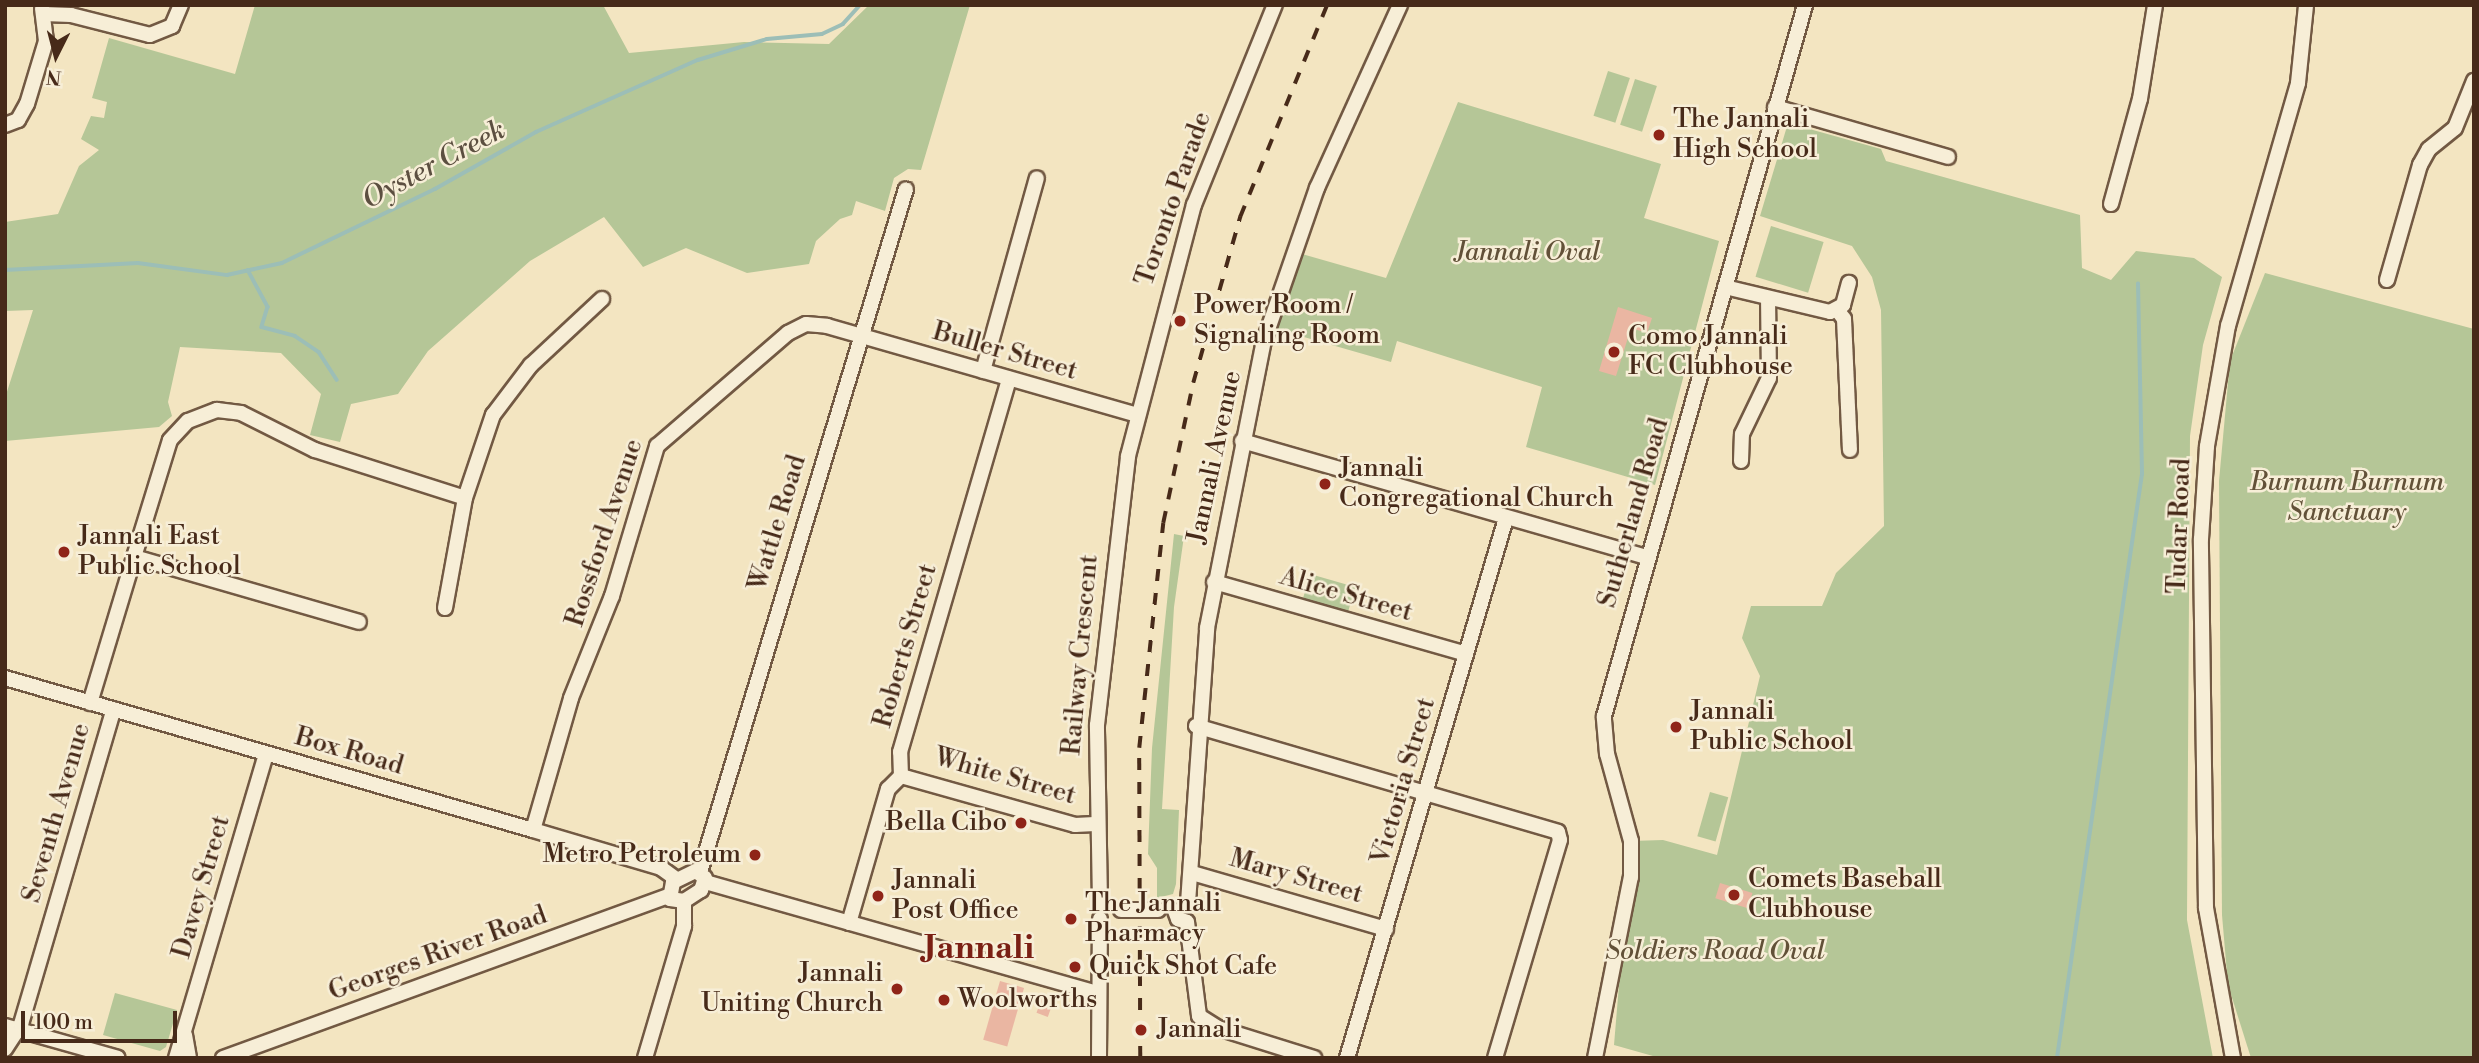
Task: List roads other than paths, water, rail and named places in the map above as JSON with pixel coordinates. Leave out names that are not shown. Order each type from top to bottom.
[{"type":"street","points":[[12,125],[27,104],[44,47],[43,10],[150,35],[172,26],[181,5]]},
{"type":"street","name":"Toronto Parade","points":[[1137,415],[1194,205],[1275,5]]},
{"type":"street","name":"Jannali Avenue","points":[[1296,1055],[1218,1028],[1199,1016],[1187,922],[1194,912],[1181,907],[1192,873],[1196,726],[1214,582],[1264,341],[1318,188],[1400,5]]},
{"type":"street","name":"Sutherland Road","points":[[1595,1058],[1631,877],[1631,841],[1607,754],[1604,716],[1646,557],[1805,5]]},
{"type":"street","points":[[2111,204],[2140,99],[2145,41],[2155,5]]},
{"type":"street","name":"Tudar Road","points":[[2233,1058],[2206,908],[2201,539],[2207,446],[2228,326],[2298,83],[2306,5]]},
{"type":"street","points":[[2387,281],[2420,165],[2460,121],[2474,81]]},
{"type":"street","points":[[1775,107],[1948,157]]},
{"type":"street","points":[[983,371],[1037,178]]},
{"type":"street","name":"Wattle Road","points":[[702,877],[859,335],[906,189]]},
{"type":"street","points":[[1838,311],[1849,283]]},
{"type":"street","points":[[1724,287],[1768,300],[1838,311],[1844,319],[1850,450]]},
{"type":"street","points":[[445,608],[444,590],[465,498],[499,406],[531,365],[601,299]]},
{"type":"street","points":[[1741,461],[1742,434],[1769,378],[1768,300]]},
{"type":"street","name":"Rossford Avenue","points":[[533,830],[571,698],[609,606],[657,446],[667,431],[796,328],[816,324],[859,335]]},
{"type":"street","name":"Buller Street","points":[[859,335],[1137,415]]},
{"type":"street","name":"Roberts Street","points":[[849,923],[888,789],[901,776],[900,752],[1009,379]]},
{"type":"street","points":[[90,703],[170,440],[188,421],[217,410],[241,413],[315,450],[465,498]]},
{"type":"street","name":"Railway Crescent","points":[[1099,1058],[1097,993],[1108,910],[1095,824],[1102,658],[1137,415]]},
{"type":"street","points":[[1242,441],[1646,557]]},
{"type":"street","name":"Victoria Street","points":[[1347,1058],[1506,517]]},
{"type":"street","points":[[134,557],[359,622]]},
{"type":"street","name":"Alice Street","points":[[1214,582],[1466,654]]},
{"type":"street","name":"Box Road","points":[[5,678],[661,868],[676,879]]},
{"type":"street","name":"Seventh Avenue","points":[[5,1049],[114,709]]},
{"type":"street","points":[[1196,726],[1552,828],[1560,837],[1495,1058]]},
{"type":"street","name":"Davey Street","points":[[176,1058],[266,754]]},
{"type":"street","name":"White Street","points":[[901,776],[1075,825],[1095,824]]},
{"type":"street","name":"Mary Street","points":[[1192,873],[1386,929]]},
{"type":"street","points":[[645,1058],[684,926],[684,901],[702,877]]},
{"type":"street","points":[[684,901],[668,896],[676,879],[702,877],[849,923],[1097,993]]},
{"type":"street","name":"Georges River Road","points":[[211,1058],[224,1058],[668,896]]},
{"type":"street","points":[[1108,910],[1181,907]]},
{"type":"street","points":[[12,1027],[118,1058]]},
{"type":"street","name":"Davey Street","points":[[185,1033],[189,1058]]},
{"type":"street","points":[[1296,1055],[1314,1058]]},
{"type":"waterway","name":"Oyster Creek","points":[[5,270],[138,263],[227,275],[282,263],[435,189],[536,132],[698,60],[767,39],[822,34],[843,24],[860,5]]},
{"type":"waterway","points":[[248,270],[268,307],[262,327],[295,336],[319,352],[337,380]]},
{"type":"waterway","points":[[2057,1058],[2142,474],[2138,284]]},
{"type":"railway","points":[[1140,1058],[1139,748],[1163,523],[1193,383],[1240,217],[1327,5]]},
{"type":"place","name":"The Jannali High School","points":[[1659,135]]},
{"type":"place","name":"Power Room / Signaling Room","points":[[1180,321]]},
{"type":"place","name":"Como Jannali FC Clubhouse","points":[[1614,352]]},
{"type":"place","name":"Jannali Congregational Church","points":[[1325,484]]},
{"type":"place","name":"Jannali East Public School","points":[[64,552]]},
{"type":"place","name":"Jannali Public School","points":[[1676,727]]},
{"type":"place","name":"Bella Cibo","points":[[1021,823]]},
{"type":"place","name":"Metro Petroleum","points":[[755,855]]},
{"type":"place","name":"Comets Baseball Clubhouse","points":[[1734,895]]},
{"type":"place","name":"Jannali Post Office","points":[[878,896]]},
{"type":"place","name":"The Jannali Pharmacy","points":[[1071,919]]},
{"type":"place","name":"Quick Shot Cafe","points":[[1075,967]]},
{"type":"place","name":"Jannali Uniting Church","points":[[897,989]]},
{"type":"place","name":"Woolworths","points":[[944,1000]]},
{"type":"place","name":"Jannali","points":[[1141,1030]]},
{"type":"district","name":"Jannali","points":[[979,949]]},
{"type":"park label","name":"Jannali Oval","points":[[1528,253]]},
{"type":"park label","name":"Burnum Burnum Sanctuary","points":[[2347,498]]},
{"type":"park label","name":"Soldiers Road Oval","points":[[1715,952]]}]
